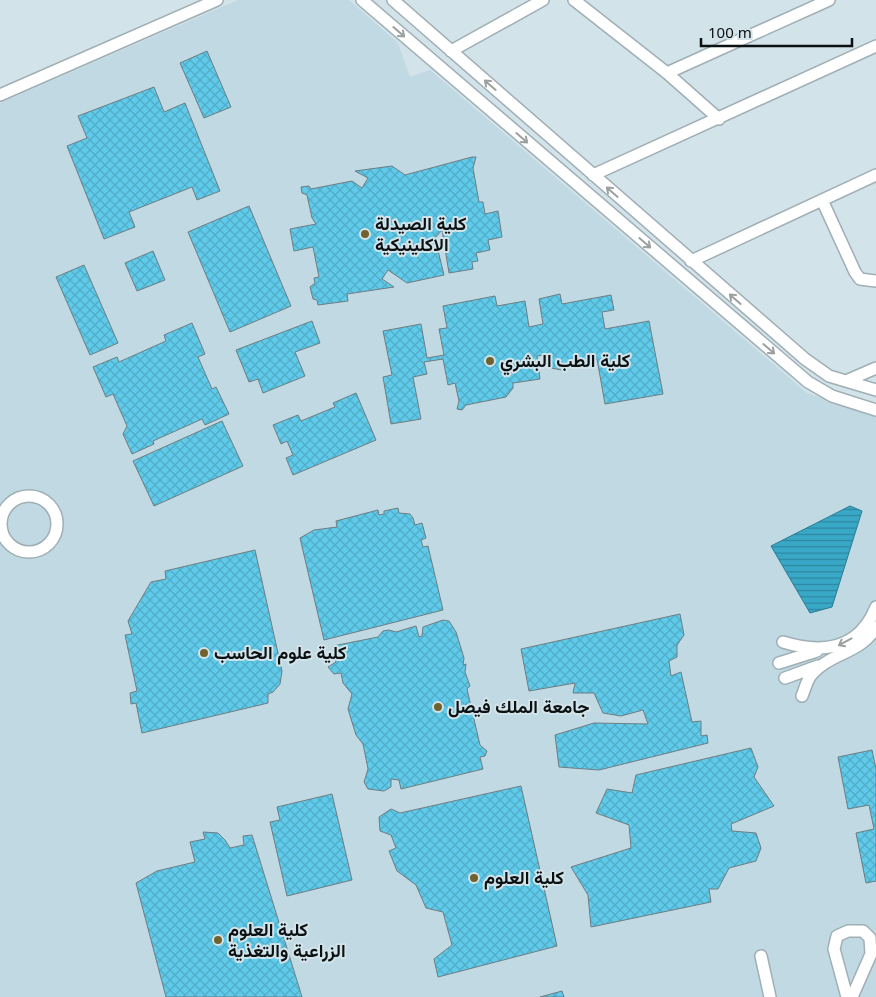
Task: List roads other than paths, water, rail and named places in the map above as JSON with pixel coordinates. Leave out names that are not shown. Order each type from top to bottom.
[{"type":"street","points":[[0,95],[217,0]]},
{"type":"street","points":[[362,0],[808,382],[832,396],[876,410]]},
{"type":"street","points":[[393,0],[804,360],[829,376],[876,390]]},
{"type":"street","points":[[451,50],[526,3],[543,0]]},
{"type":"street","points":[[574,0],[667,72],[718,119]]},
{"type":"street","points":[[667,72],[829,0]]},
{"type":"street","points":[[593,175],[876,46]]},
{"type":"street","points":[[691,261],[876,175]]},
{"type":"street","points":[[822,200],[855,272],[860,279],[876,281]]},
{"type":"street","points":[[846,382],[876,368]]},
{"type":"street","points":[[29,497],[48,504],[57,521],[55,534],[48,545],[29,552],[11,545],[1,527],[6,502],[29,497]]},
{"type":"street","points":[[779,663],[821,649],[838,646],[856,636],[872,616],[876,607]]},
{"type":"street","points":[[785,678],[827,663],[853,650],[876,627]]},
{"type":"street","points":[[783,642],[804,648],[821,649]]},
{"type":"street","points":[[802,696],[811,674],[827,663]]},
{"type":"street","points":[[847,997],[834,949],[837,936],[848,931],[863,931],[870,938],[871,954],[852,997]]},
{"type":"street","points":[[761,956],[770,997]]},
{"type":"water","points":[[850,506],[862,511],[832,607],[810,613],[771,546]]},
{"type":"place","name":"كلية الصيدلة الاكلينيكية","points":[[365,234]]},
{"type":"place","name":"كلية الطب البشري","points":[[490,361]]},
{"type":"place","name":"كلية علوم الحاسب","points":[[204,653]]},
{"type":"place","name":"جامعة الملك فيصل","points":[[438,707]]},
{"type":"place","name":"كلية العلوم","points":[[474,878]]},
{"type":"place","name":"كلية العلوم الزراعية والتغذية","points":[[218,940]]}]
